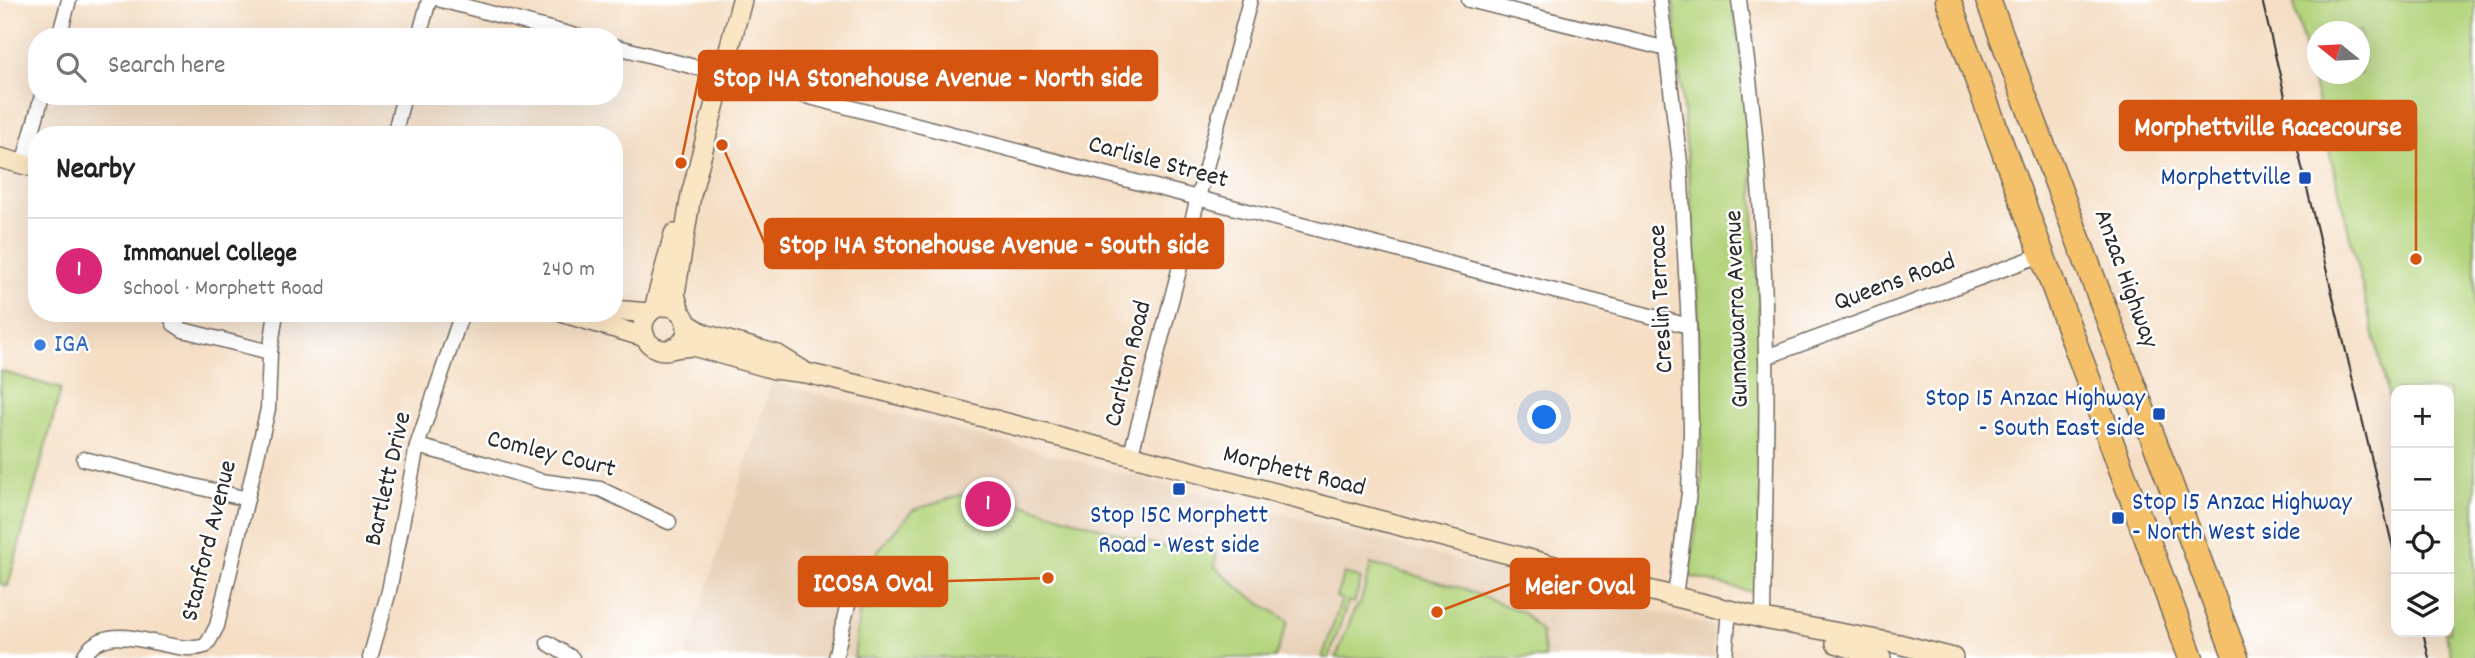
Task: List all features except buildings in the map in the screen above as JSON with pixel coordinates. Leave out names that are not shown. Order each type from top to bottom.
[{"type":"highway","points":[[1948,0],[2191,658]]},
{"type":"highway","name":"Anzac Highway","points":[[1988,0],[2236,658]]},
{"type":"highway","points":[[1987,106],[2001,108],[2012,100],[2014,87],[2011,60]]},
{"type":"highway","points":[[2015,184],[2014,168],[2021,149],[2041,138]]},
{"type":"street","points":[[61,28],[69,0]]},
{"type":"street","points":[[421,28],[429,0]]},
{"type":"street","points":[[441,0],[546,28]]},
{"type":"street","points":[[594,322],[645,337],[657,348],[665,350],[673,348],[685,337],[683,318],[675,294],[691,195],[743,0]]},
{"type":"street","name":"Carlton Road","points":[[1130,457],[1250,0]]},
{"type":"street","points":[[1469,0],[1667,49]]},
{"type":"street","name":"Creslin Terrace","points":[[1660,0],[1680,163],[1689,327],[1689,493],[1675,596]]},
{"type":"street","name":"Gunnawarra Avenue","points":[[1739,0],[1757,159],[1766,357],[1766,619]]},
{"type":"street","name":"Carlisle Street","points":[[623,48],[1689,327]]},
{"type":"street","points":[[37,126],[40,105]]},
{"type":"street","points":[[396,126],[402,105]]},
{"type":"street","points":[[0,158],[28,165]]},
{"type":"street","points":[[645,337],[645,320],[651,311],[676,226],[691,195]]},
{"type":"street","name":"Queens Road","points":[[1766,357],[2041,255]]},
{"type":"street","points":[[623,310],[651,311],[664,306],[673,307],[683,318]]},
{"type":"street","name":"Morphett Road","points":[[683,318],[704,334],[778,355],[806,373]]},
{"type":"street","points":[[173,322],[183,330],[270,352]]},
{"type":"street","name":"Stanford Avenue","points":[[83,658],[88,648],[100,641],[117,641],[181,656],[194,653],[208,644],[217,626],[268,409],[270,352],[275,322]]},
{"type":"street","name":"Bartlett Drive","points":[[370,658],[389,591],[417,446],[459,322]]},
{"type":"street","name":"Morphett Road","points":[[673,348],[693,346],[774,369],[806,373],[880,390],[1130,457],[1729,609],[1881,658]]},
{"type":"street","name":"Comley Court","points":[[417,446],[541,481],[600,489],[668,522]]},
{"type":"street","points":[[84,459],[247,499]]},
{"type":"street","points":[[835,658],[858,567]]},
{"type":"street","points":[[1725,658],[1729,609]]},
{"type":"street","name":"Morphett Road","points":[[1766,619],[1899,644],[1953,658]]},
{"type":"street","points":[[548,643],[572,658]]},
{"type":"shaded area","points":[[772,382],[1715,627],[1712,658],[685,658]]},
{"type":"green space","points":[[1673,0],[1732,0],[1750,122],[1761,358],[1760,594],[1689,576],[1702,484],[1697,266]]},
{"type":"green space","points":[[2293,0],[2475,0],[2475,658],[2452,658],[2446,637],[2454,637],[2454,385],[2391,385],[2391,406],[2313,84],[2370,84],[2370,21],[2307,21],[2307,58]]},
{"type":"green space","points":[[0,371],[61,389],[8,586],[0,584]]},
{"type":"green space","points":[[976,490],[1163,547],[1216,553],[1215,567],[1245,593],[1288,621],[1275,658],[854,658],[861,596],[878,550],[913,510]]},
{"type":"green space","points":[[1371,564],[1462,588],[1524,613],[1541,632],[1545,658],[1336,658],[1354,611],[1361,602]]},
{"type":"green space","points":[[1344,573],[1361,579],[1354,603],[1348,601],[1329,658],[1322,658],[1342,599],[1336,597]]},
{"type":"tram line","points":[[2262,0],[2391,540]]},
{"type":"tram line","points":[[2424,637],[2429,658]]},
{"type":"place","name":"Stop 14A Stonehouse Avenue - South side","points":[[722,145]]},
{"type":"place","name":"Stop 14A Stonehouse Avenue - North side","points":[[681,163]]},
{"type":"place","name":"Morphettville","points":[[2305,178]]},
{"type":"place","name":"Morphettville Racecourse","points":[[2416,259]]},
{"type":"place","name":"IGA","points":[[40,345]]},
{"type":"place","name":"Stop 15 Anzac Highway - South East side","points":[[2159,414]]},
{"type":"place","name":"Stop 15C Morphett Road - West side","points":[[1179,489]]},
{"type":"place","name":"Immanuel College","points":[[988,504]]},
{"type":"place","name":"Stop 15 Anzac Highway - North West side","points":[[2118,518]]},
{"type":"place","name":"ICOSA Oval","points":[[1048,578]]},
{"type":"place","name":"Meier Oval","points":[[1437,612]]}]
